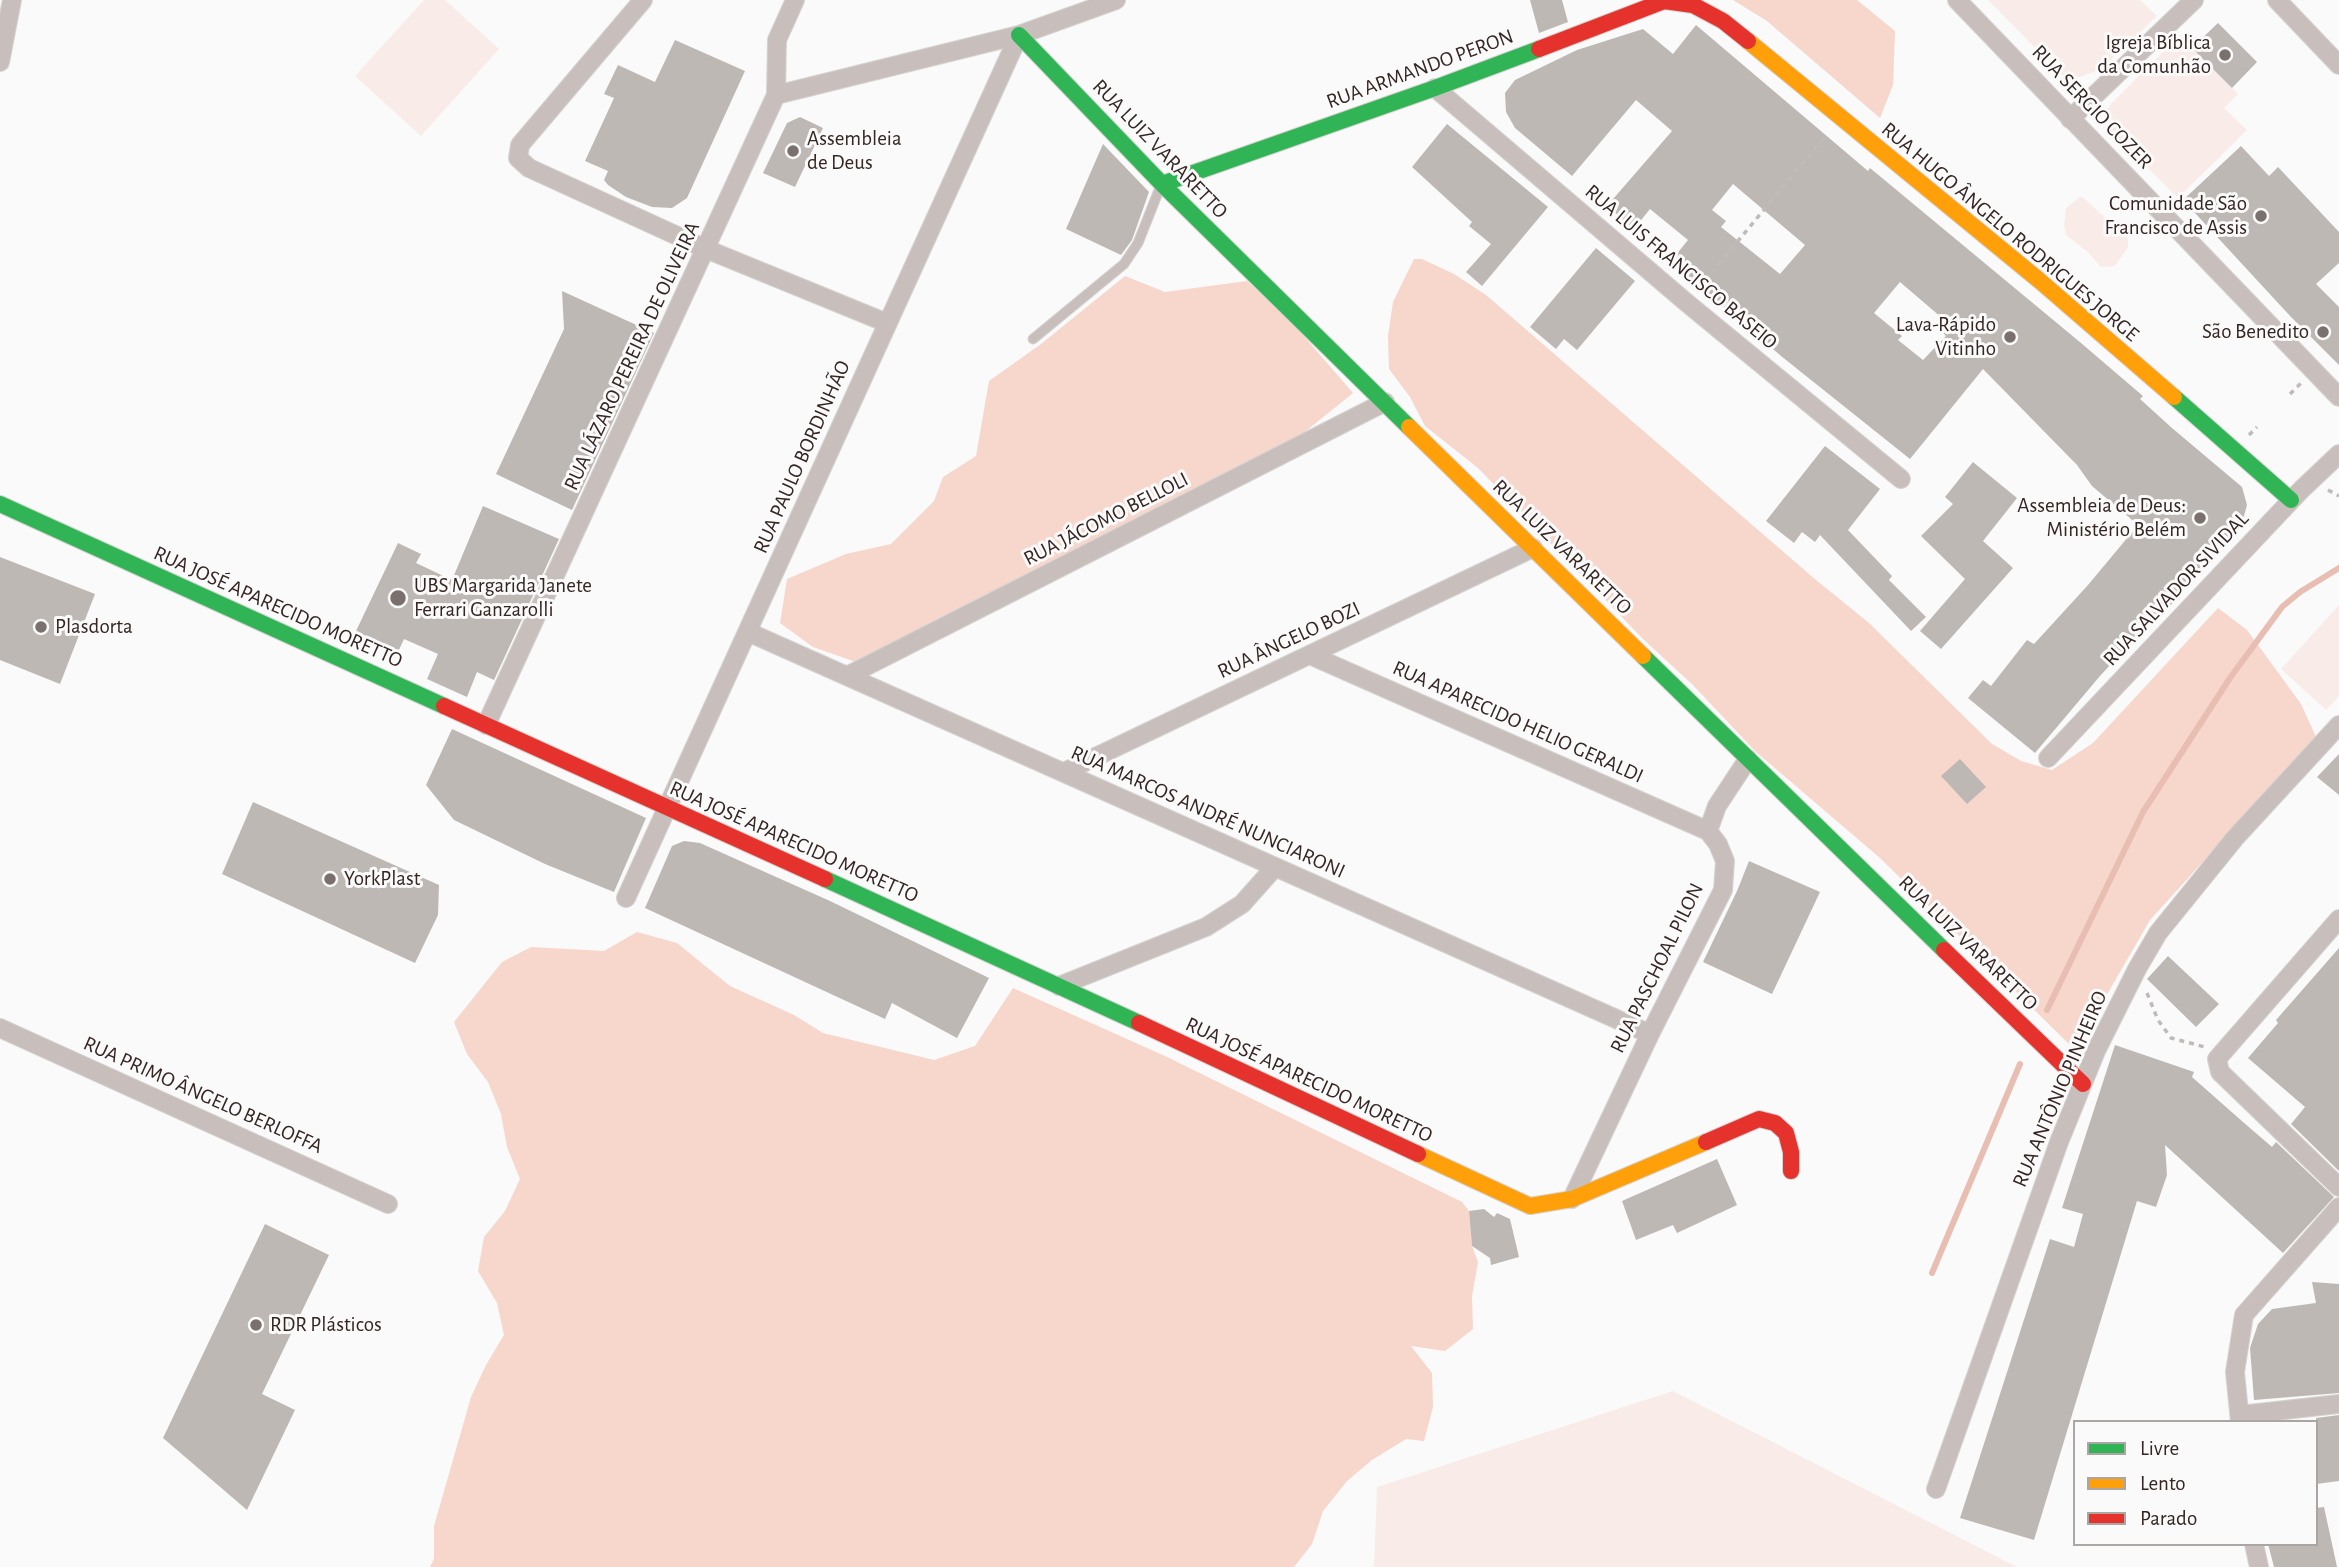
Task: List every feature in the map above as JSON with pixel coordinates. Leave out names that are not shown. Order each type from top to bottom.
[{"type":"street","points":[[0,62],[12,0]]},
{"type":"street","points":[[643,0],[520,145],[518,158],[529,168],[706,249],[887,323]]},
{"type":"street","name":"RUA LÁZARO PEREIRA DE OLIVEIRA","points":[[486,725],[776,95],[777,40],[794,0]]},
{"type":"street","points":[[776,95],[1019,35],[1116,0]]},
{"type":"street","name":"RUA SERGIO COZER","points":[[1957,0],[2339,397]]},
{"type":"street","points":[[2070,118],[2194,0]]},
{"type":"street","points":[[2277,0],[2339,65]]},
{"type":"street","name":"RUA ARMANDO PERON","points":[[1162,184],[1435,88],[1664,1],[1693,5]]},
{"type":"street","name":"RUA HUGO ÂNGELO RODRIGUES JORGE","points":[[1693,5],[1723,21],[2040,281],[2291,500]]},
{"type":"street","name":"RUA LUIZ VARARETTO","points":[[1019,35],[1162,184],[2083,1084]]},
{"type":"street","name":"RUA PAULO BORDINHÃO","points":[[626,898],[1019,35]]},
{"type":"street","name":"RUA LUIS FRANCISCO BASEIO","points":[[1435,88],[1687,303],[1901,479]]},
{"type":"street","name":"RUA JÁCOMO BELLOLI","points":[[847,676],[1385,402]]},
{"type":"street","name":"RUA SALVADOR SIVIDAL","points":[[2048,758],[2291,500],[2339,454]]},
{"type":"street","name":"RUA JOSÉ APARECIDO MORETTO","points":[[0,504],[1059,986],[1530,1206],[1572,1199],[1759,1119],[1775,1123],[1786,1133],[1791,1152],[1791,1171]]},
{"type":"street","name":"RUA ÂNGELO BOZI","points":[[1064,772],[1534,548]]},
{"type":"street","name":"RUA MARCOS ANDRÉ NUNCIARONI","points":[[748,632],[1650,1034]]},
{"type":"street","name":"RUA APARECIDO HELIO GERALDI","points":[[1310,654],[1708,831]]},
{"type":"street","name":"RUA ANTÔNIO PINHEIRO","points":[[1937,1489],[2059,1142],[2137,969],[2158,933],[2235,838],[2339,725]]},
{"type":"street","points":[[1708,831],[1717,806],[1748,759]]},
{"type":"street","name":"RUA PASCHOAL PILON","points":[[1572,1199],[1650,1034],[1723,890],[1725,861],[1718,844],[1708,831]]},
{"type":"street","points":[[1059,986],[1206,927],[1242,904],[1275,867]]},
{"type":"street","points":[[2339,919],[2220,1055],[2220,1072],[2339,1187]]},
{"type":"street","name":"RUA PRIMO ÂNGELO BERLOFFA","points":[[0,1028],[388,1204]]},
{"type":"street","points":[[2339,1207],[2244,1315],[2235,1372],[2240,1418],[2339,1404]]},
{"type":"street","points":[[2254,1546],[2259,1567]]},
{"type":"lane","points":[[1033,339],[1124,264],[1138,243],[1162,184]]},
{"type":"path","points":[[1687,303],[1841,117]]},
{"type":"path","points":[[2137,969],[2158,1020],[2171,1038],[2220,1055]]},
{"type":"shaded area","points":[[424,0],[445,0],[499,49],[421,136],[355,76]]},
{"type":"shaded area","points":[[1733,0],[1857,0],[1895,31],[1893,85],[1880,118],[1767,21]]},
{"type":"shaded area","points":[[1988,0],[2140,0],[2157,16],[2101,69],[2080,77],[2063,76]]},
{"type":"shaded area","points":[[2180,35],[2238,94],[2224,108],[2247,130],[2178,198],[2108,128],[2104,115],[2110,105]]},
{"type":"shaded area","points":[[2081,196],[2128,238],[2128,247],[2115,266],[2101,267],[2089,253],[2066,235],[2066,208]]},
{"type":"shaded area","points":[[1414,259],[1422,259],[1454,274],[1486,295],[1869,623],[1992,744],[2021,761],[2052,770],[2093,743],[2218,608],[2247,630],[2301,704],[2316,737],[2150,920],[2075,1050],[1880,858],[1756,752],[1478,468],[1425,426],[1410,397],[1389,369],[1388,336],[1393,302]]},
{"type":"shaded area","points":[[1125,276],[1165,292],[1247,281],[1282,311],[1353,393],[1296,439],[856,662],[813,647],[780,623],[787,579],[846,554],[891,544],[934,501],[943,477],[976,456],[989,381],[1041,344]]},
{"type":"shaded area","points":[[2339,605],[2339,696],[2326,710],[2281,669]]},
{"type":"shaded area","points":[[637,932],[677,943],[730,986],[794,1015],[823,1033],[934,1060],[975,1046],[1013,988],[1165,1056],[1462,1202],[1469,1211],[1472,1246],[1478,1262],[1472,1296],[1473,1329],[1445,1351],[1411,1346],[1432,1373],[1433,1407],[1424,1441],[1406,1439],[1372,1460],[1347,1481],[1323,1511],[1312,1544],[1294,1567],[430,1567],[434,1559],[434,1526],[471,1397],[504,1335],[497,1303],[478,1271],[484,1237],[505,1211],[520,1179],[507,1147],[501,1114],[488,1082],[467,1054],[454,1022],[502,962],[531,947],[604,951]]},
{"type":"shaded area","points":[[1673,1391],[2017,1567],[1374,1567],[1377,1487]]},
{"type":"building","points":[[1530,0],[1562,0],[1568,22],[1539,33]]},
{"type":"building","name":"Igreja Bíblica da Comunhão","points":[[2218,23],[2257,62],[2232,88],[2192,48]]},
{"type":"building","points":[[1696,25],[1868,171],[1870,168],[2081,343],[2143,396],[2140,399],[2172,428],[2242,487],[2247,505],[2242,523],[2158,620],[2154,617],[2100,676],[2035,753],[1968,698],[1983,680],[1991,686],[2027,640],[2034,644],[2138,525],[2092,486],[2077,465],[1983,369],[1910,459],[1781,356],[1671,261],[1688,240],[1650,209],[1634,229],[1607,206],[1672,131],[1636,100],[1572,176],[1515,128],[1506,112],[1505,93],[1515,80],[1577,50],[1643,29],[1673,54]],"holes":[[[1733,184],[1805,245],[1780,274],[1721,227],[1726,221],[1712,210]],[[1900,282],[1949,324],[1942,332],[1946,336],[1923,360],[1898,340],[1902,336],[1874,313]]]},
{"type":"building","points":[[675,40],[745,71],[687,198],[672,208],[652,207],[626,197],[608,185],[604,180],[608,171],[585,161],[614,98],[604,94],[618,65],[655,82]]},
{"type":"building","points":[[800,117],[823,128],[795,187],[763,173],[787,123]]},
{"type":"building","points":[[1447,124],[1548,207],[1482,286],[1466,272],[1491,244],[1469,226],[1472,222],[1412,167]]},
{"type":"building","points":[[1103,144],[1149,192],[1132,240],[1121,255],[1066,229]]},
{"type":"building","name":"Comunidade São Francisco de Assis","points":[[2241,146],[2269,176],[2278,167],[2339,232],[2339,263],[2316,284],[2339,307],[2339,365],[2183,200]]},
{"type":"building","points":[[1596,248],[1635,281],[1577,350],[1564,339],[1556,349],[1530,327]]},
{"type":"building","points":[[562,291],[654,333],[572,510],[496,474],[564,329]]},
{"type":"building","points":[[1825,446],[1880,489],[1848,530],[1892,576],[1889,580],[1926,617],[1911,631],[1820,535],[1815,542],[1802,532],[1794,543],[1766,521]]},
{"type":"building","points":[[1973,462],[2017,498],[1983,541],[2013,568],[1941,649],[1920,631],[1965,579],[1921,536],[1953,504],[1945,497]]},
{"type":"building","points":[[483,506],[559,539],[494,680],[477,672],[467,697],[427,679],[438,654],[404,639],[398,652],[356,631],[398,543],[421,554],[416,563],[452,580]]},
{"type":"building","name":"Plasdorta","points":[[0,557],[95,594],[60,684],[0,660]]},
{"type":"building","points":[[452,729],[646,818],[614,892],[545,864],[454,820],[426,785]]},
{"type":"building","points":[[2339,754],[2339,795],[2317,777]]},
{"type":"building","points":[[1960,759],[1986,787],[1967,804],[1941,776]]},
{"type":"building","name":"YorkPlast","points":[[253,802],[439,885],[438,915],[415,963],[222,874]]},
{"type":"building","points":[[684,841],[700,843],[830,901],[989,978],[957,1038],[892,1003],[885,1019],[645,908],[672,846]]},
{"type":"building","points":[[1749,861],[1820,892],[1772,994],[1703,962]]},
{"type":"building","points":[[2339,948],[2339,1171],[2291,1124],[2305,1107],[2248,1058],[2278,1023],[2276,1020]]},
{"type":"building","points":[[2168,956],[2219,1004],[2196,1027],[2147,979]]},
{"type":"building","points":[[2115,1045],[2194,1072],[2192,1077],[2272,1147],[2276,1142],[2334,1197],[2283,1253],[2165,1145],[2167,1175],[2156,1207],[2137,1201],[2034,1540],[1960,1518],[2050,1239],[2074,1247],[2083,1214],[2062,1208]]},
{"type":"building","points":[[1717,1159],[1737,1205],[1677,1233],[1673,1225],[1636,1240],[1622,1201]]},
{"type":"building","points":[[1484,1209],[1494,1217],[1497,1213],[1510,1219],[1519,1257],[1491,1265],[1490,1258],[1472,1246],[1469,1211]]},
{"type":"building","name":"RDR Plásticos","points":[[265,1224],[329,1255],[262,1394],[295,1410],[247,1510],[163,1438]]},
{"type":"building","points":[[2312,1282],[2339,1284],[2339,1393],[2254,1400],[2250,1348],[2258,1324],[2272,1309],[2316,1303]]},
{"type":"building","points":[[2339,1415],[2339,1481],[2318,1484],[2316,1418]]},
{"type":"building","points":[[2324,1507],[2337,1567],[2274,1567],[2269,1546],[2318,1546],[2318,1508]]},
{"type":"waterway","points":[[2047,1010],[2143,812],[2230,678],[2282,607],[2300,592],[2339,568]]},
{"type":"waterway","points":[[1932,1273],[2020,1064]]},
{"type":"traffic: fast","points":[[1019,35],[1162,184],[1409,427]]},
{"type":"traffic: fast","points":[[1162,184],[1539,49]]},
{"type":"traffic: fast","points":[[2174,397],[2291,500]]},
{"type":"traffic: fast","points":[[0,504],[444,706]]},
{"type":"traffic: fast","points":[[1643,656],[1944,950]]},
{"type":"traffic: fast","points":[[825,879],[1139,1023]]},
{"type":"traffic: slow","points":[[1748,41],[2040,281],[2174,397]]},
{"type":"traffic: slow","points":[[1409,427],[1643,656]]},
{"type":"traffic: slow","points":[[1418,1154],[1530,1206],[1572,1199],[1706,1142]]},
{"type":"traffic: jam","points":[[1539,49],[1664,1],[1693,5],[1723,21],[1748,41]]},
{"type":"traffic: jam","points":[[444,706],[825,879]]},
{"type":"traffic: jam","points":[[1944,950],[2083,1084]]},
{"type":"traffic: jam","points":[[1139,1023],[1418,1154]]},
{"type":"traffic: jam","points":[[1706,1142],[1759,1119],[1775,1123],[1786,1133],[1791,1152],[1791,1171]]},
{"type":"place","name":"Igreja Bíblica da Comunhão","points":[[2225,55]]},
{"type":"place","name":"Assembleia de Deus","points":[[793,151]]},
{"type":"place","name":"Comunidade São Francisco de Assis","points":[[2261,216]]},
{"type":"place","name":"São Benedito","points":[[2323,332]]},
{"type":"place","name":"Lava-Rápido Vitinho","points":[[2010,337]]},
{"type":"place","name":"Assembleia de Deus: Ministério Belém","points":[[2200,518]]},
{"type":"place","name":"UBS Margarida Janete Ferrari Ganzarolli","points":[[398,598]]},
{"type":"place","name":"Plasdorta","points":[[41,627]]},
{"type":"place","name":"YorkPlast","points":[[330,879]]},
{"type":"place","name":"RDR Plásticos","points":[[256,1325]]}]
